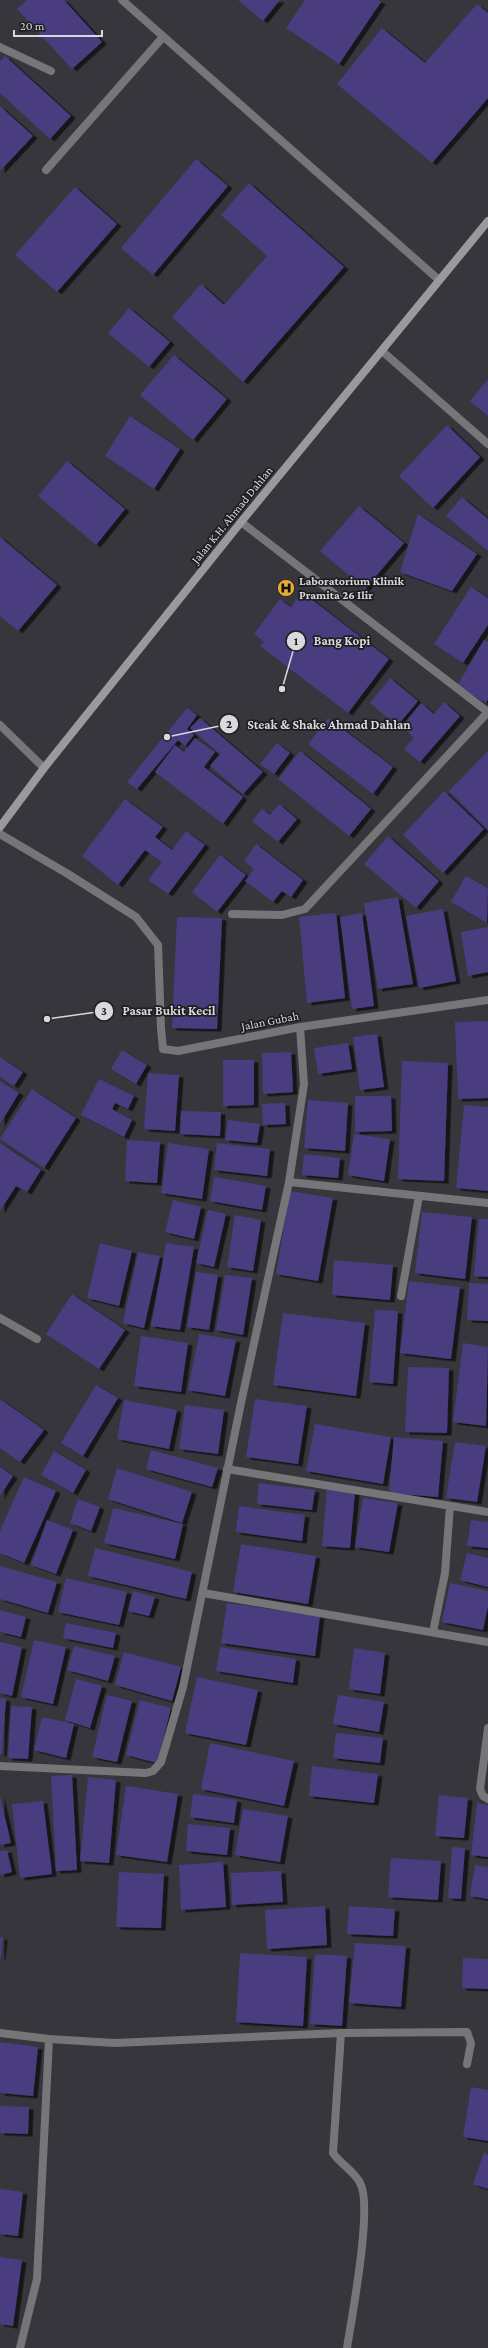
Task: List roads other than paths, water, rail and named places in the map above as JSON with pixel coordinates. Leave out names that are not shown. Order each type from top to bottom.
[{"type":"main road","name":"Jalan K.H. Ahmad Dahlan","points":[[0,827],[44,768],[242,522],[488,221]]},
{"type":"street","points":[[122,0],[440,280]]},
{"type":"street","points":[[46,170],[163,37]]},
{"type":"street","points":[[0,47],[51,71]]},
{"type":"street","points":[[382,351],[488,444]]},
{"type":"street","points":[[232,914],[282,915],[305,909],[488,712],[242,522]]},
{"type":"street","points":[[0,725],[44,768]]},
{"type":"street","name":"Jalan Gubah","points":[[0,834],[68,874],[136,917],[158,946],[160,1028],[163,1049],[178,1051],[300,1027],[488,1000]]},
{"type":"street","points":[[0,1766],[146,1773],[153,1771],[161,1762],[183,1687],[203,1594],[227,1469],[289,1182],[304,1084],[300,1027]]},
{"type":"street","points":[[289,1182],[488,1203]]},
{"type":"street","points":[[401,1296],[419,1196]]},
{"type":"street","points":[[0,1318],[37,1339]]},
{"type":"street","points":[[227,1469],[488,1512]]},
{"type":"street","points":[[433,1632],[445,1573],[450,1506]]},
{"type":"street","points":[[203,1594],[488,1642]]},
{"type":"street","points":[[488,1728],[480,1789],[483,1796],[488,1799]]},
{"type":"street","points":[[0,2033],[49,2039],[115,2043],[341,2033],[467,2032],[471,2043],[467,2064]]},
{"type":"street","points":[[341,2033],[334,2153],[358,2180],[363,2190],[358,2276],[347,2348]]},
{"type":"street","points":[[20,2348],[37,2278],[49,2039]]},
{"type":"place","name":"Laboratorium Klinik Pramita 26 Ilir","points":[[286,588]]},
{"type":"place","name":"Bang Kopi","points":[[282,689]]},
{"type":"place","name":"Steak & Shake Ahmad Dahlan","points":[[167,737]]},
{"type":"place","name":"Pasar Bukit Kecil","points":[[47,1019]]}]
